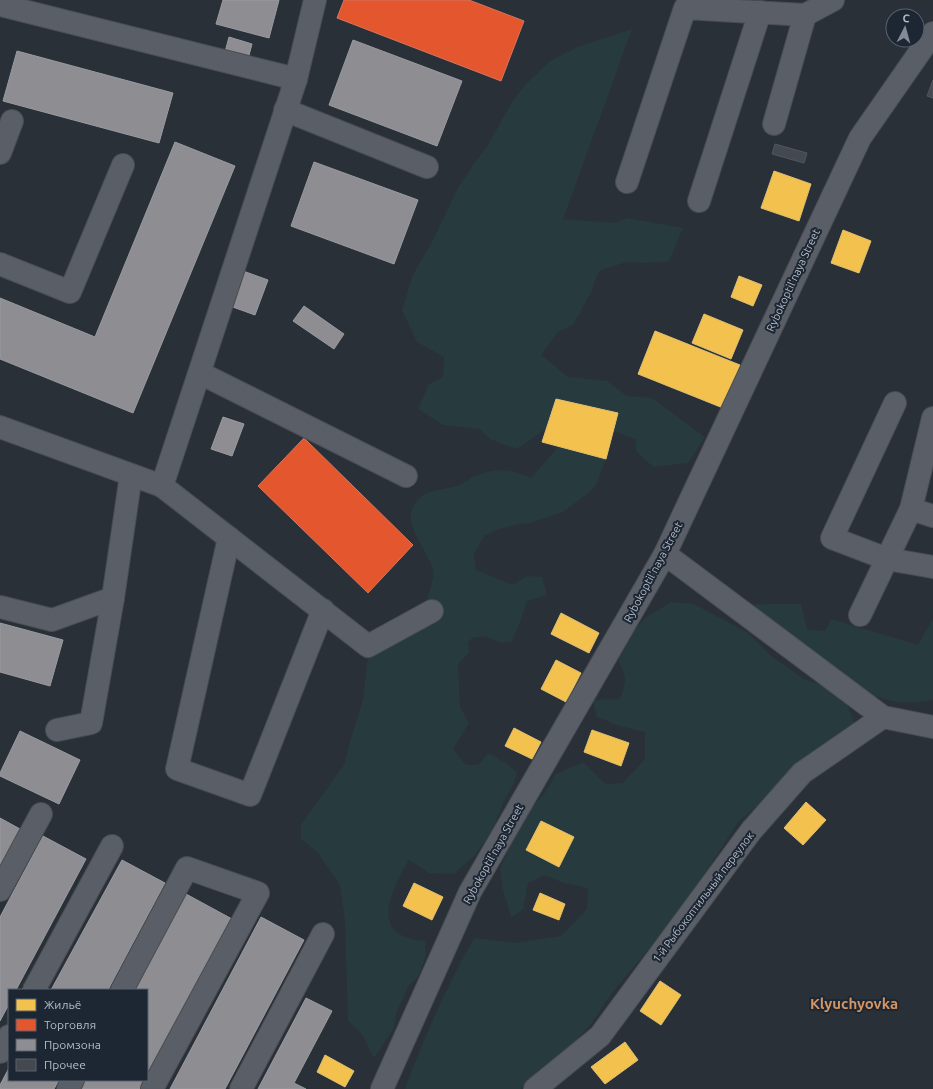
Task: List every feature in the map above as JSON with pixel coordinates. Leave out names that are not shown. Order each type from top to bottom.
[{"type":"street","points":[[162,486],[296,79],[315,0]]},
{"type":"street","points":[[628,182],[685,8],[805,15],[833,0]]},
{"type":"street","points":[[0,5],[296,79]]},
{"type":"street","points":[[699,201],[760,12]]},
{"type":"street","points":[[774,124],[805,15]]},
{"type":"street","name":"Rybokoptil'naya Street","points":[[382,1089],[470,892],[665,554],[860,138],[933,33]]},
{"type":"street","points":[[285,110],[427,167]]},
{"type":"street","points":[[0,153],[12,121]]},
{"type":"street","points":[[0,264],[70,292],[123,165]]},
{"type":"street","points":[[200,373],[406,476]]},
{"type":"street","points":[[895,403],[832,538],[887,559],[933,567]]},
{"type":"street","points":[[860,615],[911,509],[933,418]]},
{"type":"street","points":[[2,433],[162,486],[368,646],[432,611]]},
{"type":"street","points":[[57,730],[91,723],[113,598],[131,475]]},
{"type":"street","points":[[911,509],[933,516]]},
{"type":"street","points":[[229,538],[177,769],[250,795],[323,610]]},
{"type":"street","points":[[665,554],[883,716],[933,727]]},
{"type":"street","points":[[0,607],[52,620],[113,598]]},
{"type":"street","name":"1-й Рыбокоптильный переулок","points":[[535,1089],[600,1036],[751,831],[802,773],[883,716]]},
{"type":"street","points":[[0,890],[41,814]]},
{"type":"street","points":[[35,989],[112,846]]},
{"type":"street","points":[[123,989],[187,868],[258,893],[152,1089]]},
{"type":"street","points":[[241,1089],[323,934]]},
{"type":"street","points":[[0,1052],[8,1038]]},
{"type":"green space","points":[[632,29],[563,219],[616,223],[627,218],[683,228],[669,261],[645,263],[626,262],[599,271],[591,292],[573,325],[558,332],[541,355],[568,377],[607,381],[627,396],[652,398],[705,437],[688,463],[653,467],[636,451],[636,440],[568,412],[517,449],[490,439],[479,429],[443,425],[418,409],[429,384],[443,377],[444,357],[417,342],[402,310],[413,275],[432,242],[458,188],[488,145],[513,100],[527,83],[550,61],[580,46]]},
{"type":"green space","points":[[569,435],[606,459],[596,485],[587,494],[563,512],[531,523],[519,524],[499,529],[484,536],[474,553],[476,570],[513,585],[527,576],[542,577],[547,595],[527,601],[519,625],[511,642],[499,642],[485,636],[472,638],[468,643],[469,653],[458,664],[460,707],[469,723],[453,749],[466,765],[478,765],[488,753],[506,763],[517,772],[514,783],[503,803],[492,831],[475,855],[454,874],[429,873],[409,860],[399,877],[391,899],[389,920],[393,928],[401,935],[425,941],[426,956],[418,977],[409,985],[397,1011],[394,1028],[374,1058],[362,1034],[348,1021],[345,921],[340,885],[318,853],[301,839],[301,825],[344,765],[363,700],[367,662],[383,635],[418,624],[431,588],[433,569],[411,523],[411,514],[414,505],[425,494],[459,485],[476,476],[492,471],[511,471],[531,478]]},
{"type":"green space","points":[[671,602],[694,604],[748,633],[770,655],[802,678],[826,687],[846,702],[855,724],[738,822],[680,912],[611,994],[591,1024],[569,1049],[520,1089],[405,1089],[436,1012],[474,938],[513,943],[561,936],[587,909],[588,888],[564,883],[544,875],[528,883],[523,910],[511,917],[503,890],[500,869],[523,817],[545,793],[556,774],[583,762],[605,784],[623,783],[645,759],[645,732],[620,726],[597,717],[593,700],[620,699],[624,689],[625,676],[618,661],[630,635],[645,618]]},
{"type":"green space","points":[[801,604],[807,629],[825,631],[831,619],[918,645],[933,619],[933,700],[909,703],[888,700],[872,695],[741,605]]},
{"type":"building: Жильё","points":[[774,171],[811,184],[799,221],[761,208]]},
{"type":"building: Жильё","points":[[843,230],[871,241],[859,273],[831,263]]},
{"type":"building: Жильё","points":[[739,276],[762,285],[753,306],[731,297]]},
{"type":"building: Жильё","points":[[704,314],[743,330],[731,359],[692,343]]},
{"type":"building: Жильё","points":[[655,331],[740,365],[723,408],[638,374]]},
{"type":"building: Жильё","points":[[556,399],[618,413],[606,459],[542,442]]},
{"type":"building: Жильё","points":[[561,613],[599,633],[589,653],[551,634]]},
{"type":"building: Жильё","points":[[556,660],[581,673],[566,702],[541,689]]},
{"type":"building: Жильё","points":[[514,728],[541,742],[532,759],[505,746]]},
{"type":"building: Жильё","points":[[592,730],[629,743],[621,766],[584,752]]},
{"type":"building: Жильё","points":[[806,802],[826,820],[803,845],[784,828]]},
{"type":"building: Жильё","points":[[541,821],[574,837],[559,867],[526,850]]},
{"type":"building: Жильё","points":[[414,883],[443,897],[432,920],[403,906]]},
{"type":"building: Жильё","points":[[540,893],[565,904],[559,920],[533,910]]},
{"type":"building: Жильё","points":[[660,981],[681,995],[661,1025],[640,1011]]},
{"type":"building: Жильё","points":[[625,1042],[638,1060],[605,1084],[591,1067]]},
{"type":"building: Жильё","points":[[325,1055],[354,1071],[345,1087],[317,1072]]},
{"type":"building: Торговля","points":[[344,0],[469,0],[524,21],[501,81],[337,18]]},
{"type":"building: Торговля","points":[[304,438],[413,545],[368,593],[258,486]]},
{"type":"building: Промзона","points":[[223,0],[279,0],[269,38],[216,24]]},
{"type":"building: Промзона","points":[[229,37],[252,44],[248,59],[225,52]]},
{"type":"building: Промзона","points":[[353,40],[462,81],[437,146],[329,105]]},
{"type":"building: Промзона","points":[[17,51],[173,93],[159,143],[3,101]]},
{"type":"building: Промзона","points":[[175,142],[235,166],[133,413],[0,359],[0,298],[95,337]]},
{"type":"building: Промзона","points":[[314,162],[418,200],[394,264],[291,226]]},
{"type":"building: Промзона","points":[[243,271],[268,280],[255,315],[230,306]]},
{"type":"building: Промзона","points":[[304,306],[344,334],[334,349],[293,321]]},
{"type":"building: Промзона","points":[[223,417],[244,424],[232,456],[211,449]]},
{"type":"building: Промзона","points":[[0,623],[63,640],[50,686],[0,672]]},
{"type":"building: Промзона","points":[[20,731],[80,760],[59,804],[0,776],[0,773]]},
{"type":"building: Промзона","points":[[0,818],[20,829],[0,866]]},
{"type":"building: Промзона","points":[[43,836],[86,859],[17,989],[8,989],[8,1006],[0,1021],[0,917]]},
{"type":"building: Промзона","points":[[122,860],[165,883],[109,989],[52,989]]},
{"type":"building: Промзона","points":[[186,894],[232,919],[148,1075],[148,989],[135,989]]},
{"type":"building: Промзона","points":[[261,917],[304,940],[225,1089],[170,1089]]},
{"type":"building: Промзона","points":[[306,998],[332,1011],[294,1083],[306,1089],[258,1089]]},
{"type":"building: Промзона","points":[[8,1070],[8,1081],[58,1081],[54,1089],[0,1089],[0,1085]]},
{"type":"building: Промзона","points":[[85,1081],[145,1081],[141,1089],[81,1089]]},
{"type":"building: Прочее","points":[[933,80],[933,98],[927,96]]},
{"type":"building: Прочее","points":[[775,144],[807,153],[804,163],[772,154]]},
{"type":"district","name":"Klyuchyovka","points":[[854,1003]]}]
